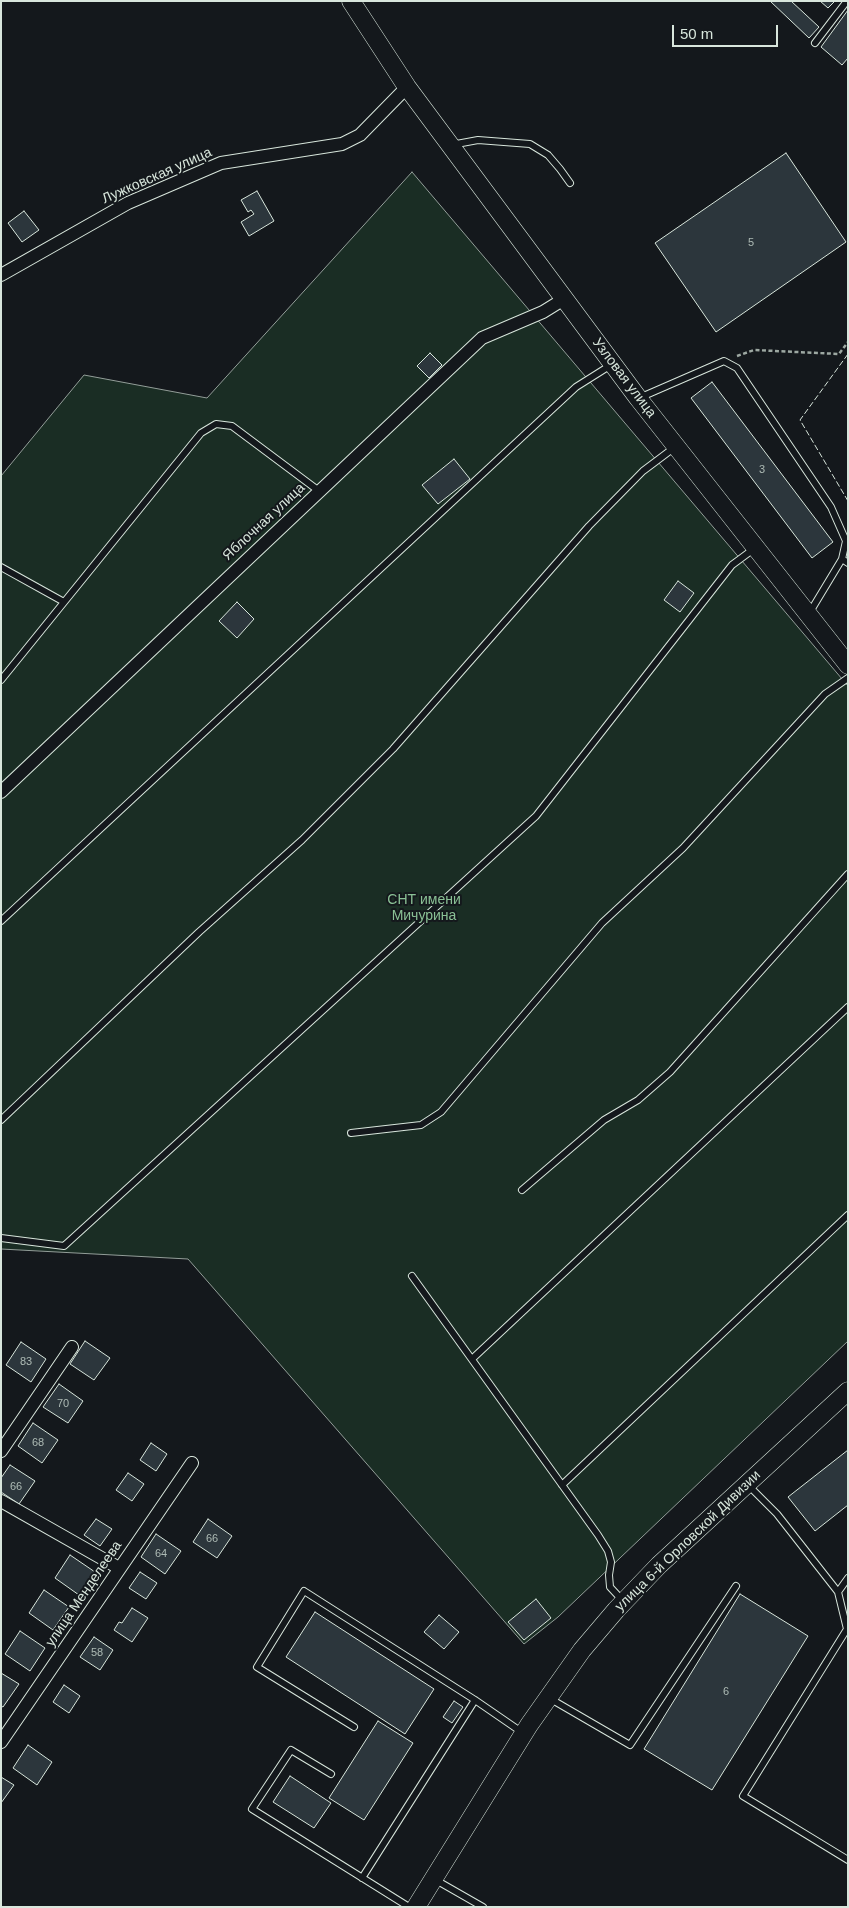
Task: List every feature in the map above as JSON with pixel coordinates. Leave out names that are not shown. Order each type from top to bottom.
[{"type":"street","name":"Узловая улица","points":[[351,1],[407,86],[450,146],[638,398],[848,665]]},
{"type":"street","name":"Лужковская улица","points":[[1,275],[128,203],[221,164],[342,144],[360,135],[407,86]]},
{"type":"street","name":"Яблочная улица","points":[[1,792],[482,338],[543,312],[564,299]]},
{"type":"street","points":[[1,1451],[72,1347]]},
{"type":"street","name":"улица 6-й Орловской Дивизии","points":[[416,1907],[524,1734],[582,1650],[659,1565],[848,1391]]},
{"type":"street","name":"улица Менделеева","points":[[1,1742],[192,1463]]},
{"type":"street","points":[[1,1501],[119,1568]]},
{"type":"lane","points":[[815,43],[848,1]]},
{"type":"lane","points":[[450,146],[478,140],[530,144],[548,155],[570,182]]},
{"type":"lane","points":[[638,398],[724,361],[737,368],[831,507],[846,541],[845,561],[809,615]]},
{"type":"lane","points":[[1,921],[576,387],[613,363]]},
{"type":"lane","points":[[1,680],[201,434],[216,424],[232,426],[319,491]]},
{"type":"lane","points":[[1,1120],[199,932],[302,840],[393,749],[589,526],[642,471],[676,446]]},
{"type":"lane","points":[[1,1238],[64,1246],[536,816],[732,565],[756,548]]},
{"type":"lane","points":[[1,567],[64,602]]},
{"type":"lane","points":[[351,1133],[420,1125],[441,1112],[602,923],[683,848],[826,694],[848,678]]},
{"type":"lane","points":[[522,1190],[604,1120],[638,1100],[670,1072],[848,874]]},
{"type":"lane","points":[[472,1359],[848,1007]]},
{"type":"lane","points":[[562,1485],[848,1215]]},
{"type":"lane","points":[[412,1276],[608,1551],[611,1562],[610,1587],[624,1602]]},
{"type":"lane","points":[[747,1484],[778,1514],[838,1592],[847,1629],[743,1796],[848,1860]]},
{"type":"lane","points":[[838,1592],[848,1578]]},
{"type":"lane","points":[[548,1698],[630,1745],[736,1586]]},
{"type":"lane","points":[[354,1727],[257,1667],[304,1591],[475,1700],[524,1734]]},
{"type":"lane","points":[[362,1878],[475,1700]]},
{"type":"lane","points":[[331,1774],[291,1750],[252,1809],[409,1907]]},
{"type":"lane","points":[[433,1879],[483,1907]]},
{"type":"path","points":[[724,361],[754,350],[839,354],[848,342]]},
{"type":"green space","name":"СНТ имени Мичурина","points":[[412,172],[848,686],[848,1341],[558,1617],[524,1644],[188,1259],[1,1249],[1,476],[84,375],[207,398]]},
{"type":"building","points":[[770,1],[791,1],[819,27],[809,38]]},
{"type":"building","points":[[820,1],[835,1],[828,8]]},
{"type":"building","points":[[848,10],[848,58],[842,65],[821,47]]},
{"type":"building","points":[[786,153],[846,242],[716,332],[655,243]]},
{"type":"building","points":[[257,191],[274,221],[249,236],[241,222],[254,214],[251,210],[248,212],[241,200]]},
{"type":"building","points":[[24,211],[39,230],[22,242],[8,223]]},
{"type":"building","points":[[430,353],[442,365],[429,378],[417,366]]},
{"type":"building","points":[[712,382],[833,542],[812,558],[691,398]]},
{"type":"building","points":[[454,459],[470,479],[438,504],[422,485]]},
{"type":"building","points":[[678,581],[694,593],[680,612],[664,600]]},
{"type":"building","points":[[237,602],[254,619],[237,638],[219,621]]},
{"type":"building","points":[[85,1341],[110,1358],[94,1380],[70,1364]]},
{"type":"building","points":[[21,1342],[46,1359],[31,1382],[6,1365]]},
{"type":"building","points":[[59,1384],[83,1401],[68,1423],[43,1407]]},
{"type":"building","points":[[33,1423],[58,1440],[42,1463],[18,1446]]},
{"type":"building","points":[[151,1443],[167,1454],[156,1471],[140,1460]]},
{"type":"building","points":[[848,1450],[848,1505],[815,1531],[788,1497]]},
{"type":"building","points":[[10,1465],[35,1481],[19,1504],[1,1492],[1,1478]]},
{"type":"building","points":[[128,1473],[144,1484],[132,1501],[116,1490]]},
{"type":"building","points":[[96,1519],[112,1529],[100,1546],[84,1535]]},
{"type":"building","points":[[208,1519],[232,1536],[217,1558],[193,1542]]},
{"type":"building","points":[[156,1534],[181,1551],[165,1574],[141,1557]]},
{"type":"building","points":[[70,1555],[95,1572],[79,1595],[55,1578]]},
{"type":"building","points":[[140,1572],[157,1583],[146,1599],[129,1588]]},
{"type":"building","points":[[44,1590],[69,1607],[53,1630],[29,1613]]},
{"type":"building","points":[[740,1594],[808,1636],[712,1790],[644,1749]]},
{"type":"building","points":[[536,1599],[551,1618],[524,1640],[508,1622]]},
{"type":"building","points":[[132,1608],[148,1618],[132,1642],[114,1630],[119,1622],[122,1623]]},
{"type":"building","points":[[315,1612],[434,1689],[405,1734],[286,1657]]},
{"type":"building","points":[[439,1615],[459,1632],[444,1649],[424,1632]]},
{"type":"building","points":[[20,1631],[45,1648],[30,1671],[5,1654]]},
{"type":"building","points":[[94,1637],[113,1650],[100,1670],[80,1657]]},
{"type":"building","points":[[1,1673],[19,1684],[3,1707],[1,1706]]},
{"type":"building","points":[[64,1685],[80,1696],[69,1713],[53,1702]]},
{"type":"building","points":[[454,1701],[463,1707],[452,1723],[443,1717]]},
{"type":"building","points":[[378,1721],[413,1743],[364,1820],[329,1798]]},
{"type":"building","points":[[28,1745],[52,1762],[37,1785],[13,1768]]},
{"type":"building","points":[[290,1776],[331,1803],[314,1828],[273,1802]]},
{"type":"building","points":[[1,1777],[14,1785],[1,1803]]},
{"type":"fence","points":[[848,354],[800,420],[848,501]]}]
